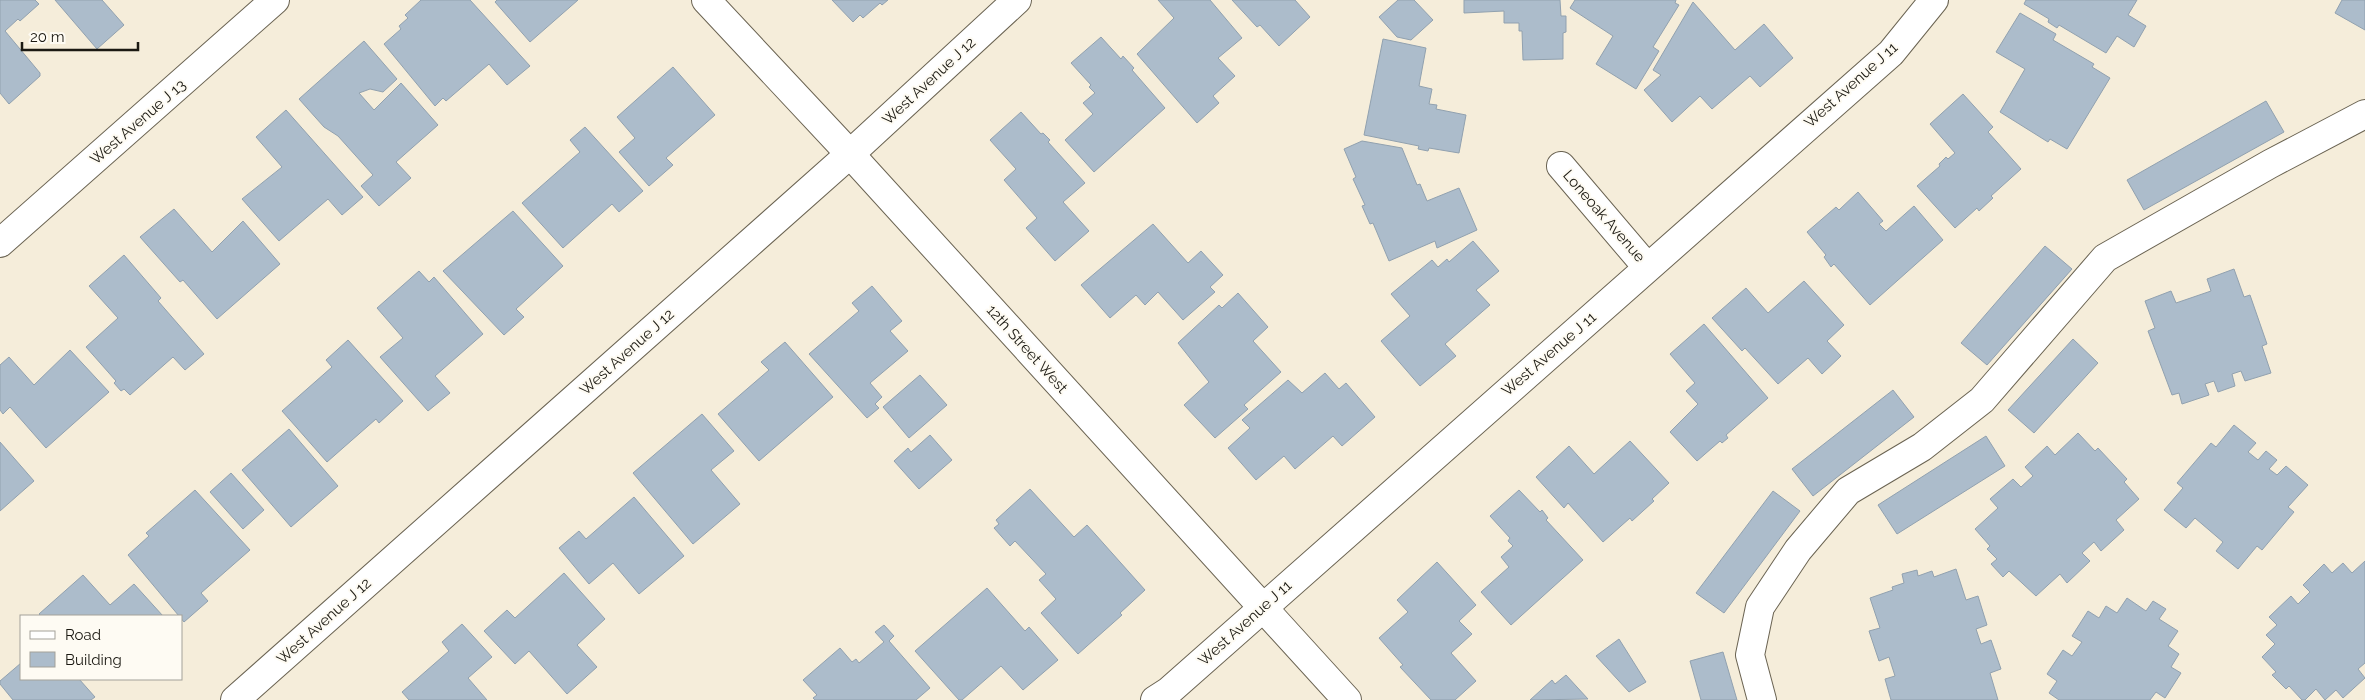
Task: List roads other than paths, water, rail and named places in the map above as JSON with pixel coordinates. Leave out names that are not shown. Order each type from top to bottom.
[{"type":"street","name":"West Avenue J 13","points":[[0,244],[275,0]]},
{"type":"street","name":"12th Street West","points":[[706,0],[850,154],[1346,700]]},
{"type":"street","name":"West Avenue J 12","points":[[235,700],[850,154],[1017,0]]},
{"type":"street","name":"West Avenue J 11","points":[[1155,700],[1169,691],[1891,53],[1934,0]]},
{"type":"street","points":[[1762,700],[1750,655],[1760,607],[1798,550],[1848,492],[1922,447],[1982,400],[2105,258],[2270,164],[2365,114]]},
{"type":"street","name":"Loneoak Avenue","points":[[1561,166],[1647,267]]}]
